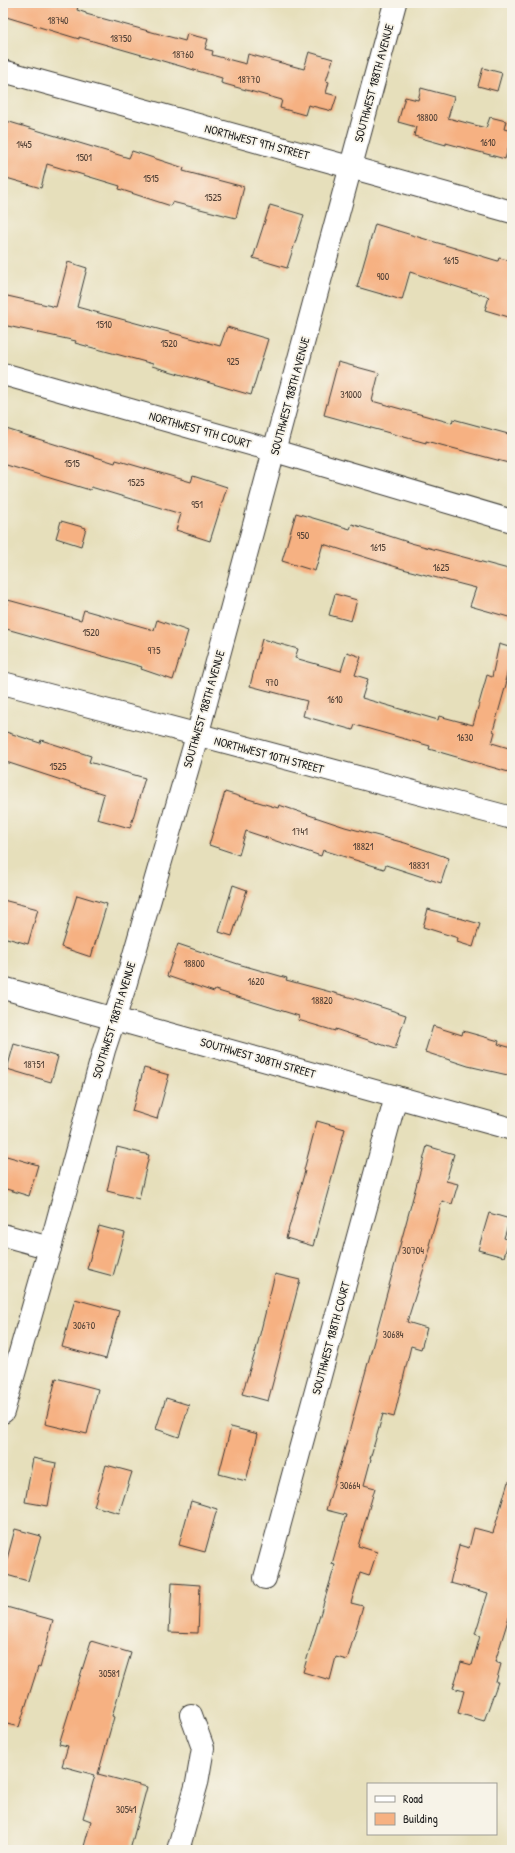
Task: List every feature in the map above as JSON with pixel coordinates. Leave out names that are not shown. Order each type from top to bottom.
[{"type":"street","name":"SOUTHWEST 188TH AVENUE","points":[[3,1412],[104,1050],[125,986],[197,736],[395,3]]},
{"type":"street","name":"NORTHWEST 9TH STREET","points":[[3,71],[512,212]]},
{"type":"street","name":"NORTHWEST 9TH COURT","points":[[3,374],[275,451],[512,521]]},
{"type":"street","name":"NORTHWEST 10TH STREET","points":[[3,683],[197,736],[512,818]]},
{"type":"street","name":"SOUTHWEST 308TH STREET","points":[[3,988],[512,1129]]},
{"type":"street","name":"SOUTHWEST 188TH COURT","points":[[265,1578],[396,1097]]},
{"type":"street","points":[[3,1235],[50,1248]]},
{"type":"street","points":[[178,1850],[197,1783],[202,1748],[192,1715]]},
{"type":"building","points":[[3,3],[79,3],[77,10],[86,14],[185,41],[187,34],[208,39],[205,49],[213,51],[212,55],[246,64],[248,54],[304,69],[309,52],[333,59],[326,81],[329,82],[326,93],[337,96],[332,111],[308,105],[305,115],[280,108],[282,100],[221,83],[222,78],[79,37],[79,39],[3,16]]},
{"type":"building","points":[[483,68],[502,73],[497,91],[478,86]]},
{"type":"building","points":[[421,88],[454,97],[448,118],[486,128],[490,117],[506,121],[504,129],[512,131],[512,135],[505,159],[414,136],[416,127],[398,122],[405,97],[418,100]]},
{"type":"building","points":[[3,120],[129,158],[132,151],[184,168],[183,171],[244,187],[236,218],[172,202],[171,206],[119,189],[120,186],[47,164],[41,188],[3,177]]},
{"type":"building","points":[[270,205],[304,215],[287,268],[253,258]]},
{"type":"building","points":[[375,224],[498,261],[499,258],[512,261],[512,318],[485,310],[489,297],[410,272],[402,300],[357,287]]},
{"type":"building","points":[[68,262],[87,268],[77,307],[220,346],[227,327],[268,339],[251,395],[152,366],[153,364],[75,343],[76,341],[3,325],[3,295],[56,307]]},
{"type":"building","points":[[338,362],[379,373],[372,401],[452,423],[453,419],[512,435],[512,464],[426,441],[426,443],[324,415]]},
{"type":"building","points":[[3,428],[115,463],[116,460],[191,482],[193,476],[227,487],[210,541],[176,530],[181,514],[91,487],[90,490],[3,464]]},
{"type":"building","points":[[296,513],[350,529],[352,524],[411,543],[512,570],[512,618],[470,606],[476,588],[403,569],[323,544],[315,571],[282,561]]},
{"type":"building","points":[[61,521],[86,528],[81,546],[56,538]]},
{"type":"building","points":[[335,594],[357,600],[351,621],[329,615]]},
{"type":"building","points":[[8,600],[81,620],[84,610],[154,630],[157,620],[188,631],[173,680],[141,669],[142,667],[3,628],[3,619]]},
{"type":"building","points":[[262,639],[298,649],[295,658],[341,671],[347,652],[361,657],[355,675],[368,679],[362,698],[438,720],[439,716],[473,725],[487,675],[492,677],[499,644],[512,648],[512,655],[505,681],[507,681],[493,731],[495,732],[492,743],[512,749],[512,773],[429,749],[430,746],[355,725],[353,730],[303,716],[307,701],[250,686]]},
{"type":"building","points":[[3,731],[40,743],[41,740],[91,756],[89,762],[145,778],[130,828],[97,819],[104,794],[3,761]]},
{"type":"building","points":[[225,792],[278,808],[279,805],[345,827],[405,843],[449,858],[441,883],[386,865],[384,869],[323,850],[321,856],[246,831],[239,855],[209,845]]},
{"type":"building","points":[[233,885],[247,890],[232,936],[219,932]]},
{"type":"building","points":[[77,895],[107,904],[91,957],[61,947]]},
{"type":"building","points":[[3,900],[38,909],[28,944],[3,937]]},
{"type":"building","points":[[428,909],[480,924],[473,947],[457,942],[458,938],[423,927]]},
{"type":"building","points":[[178,944],[238,964],[287,978],[286,980],[353,998],[406,1015],[395,1049],[335,1029],[335,1031],[298,1020],[299,1016],[215,990],[214,992],[167,976]]},
{"type":"building","points":[[433,1026],[462,1035],[463,1031],[499,1041],[498,1044],[512,1048],[512,1076],[468,1066],[425,1052]]},
{"type":"building","points":[[14,1044],[58,1057],[51,1082],[7,1069]]},
{"type":"building","points":[[144,1068],[169,1075],[157,1119],[132,1111]]},
{"type":"building","points":[[317,1121],[345,1129],[313,1246],[286,1238],[305,1171],[304,1170]]},
{"type":"building","points":[[427,1146],[454,1154],[446,1181],[458,1184],[452,1204],[442,1201],[429,1245],[431,1246],[407,1322],[427,1328],[421,1349],[411,1346],[394,1417],[383,1414],[370,1459],[364,1485],[375,1488],[358,1546],[377,1552],[369,1576],[360,1573],[351,1603],[363,1606],[347,1660],[336,1657],[330,1680],[303,1672],[335,1565],[332,1564],[346,1515],[326,1510],[344,1451]]},
{"type":"building","points":[[117,1147],[149,1155],[139,1199],[107,1191]]},
{"type":"building","points":[[3,1155],[38,1165],[29,1196],[3,1188]]},
{"type":"building","points":[[489,1213],[510,1219],[504,1238],[509,1240],[504,1257],[478,1250]]},
{"type":"building","points":[[99,1226],[125,1233],[113,1276],[87,1269]]},
{"type":"building","points":[[275,1274],[300,1280],[268,1401],[242,1394],[256,1350]]},
{"type":"building","points":[[75,1299],[119,1311],[106,1359],[62,1347]]},
{"type":"building","points":[[56,1378],[98,1389],[87,1434],[45,1424]]},
{"type":"building","points":[[166,1398],[189,1405],[179,1437],[156,1429]]},
{"type":"building","points":[[231,1427],[258,1434],[246,1481],[219,1474]]},
{"type":"building","points":[[33,1458],[56,1463],[48,1506],[25,1502]]},
{"type":"building","points":[[106,1465],[132,1472],[119,1513],[94,1506]]},
{"type":"building","points":[[508,1482],[512,1482],[512,1618],[509,1617],[495,1662],[501,1664],[496,1682],[498,1682],[484,1721],[458,1713],[464,1691],[453,1688],[461,1662],[472,1665],[480,1636],[475,1634],[488,1593],[450,1583],[459,1545],[469,1548],[474,1528],[493,1533]]},
{"type":"building","points":[[191,1501],[217,1509],[205,1552],[179,1545]]},
{"type":"building","points":[[15,1529],[41,1536],[28,1581],[3,1574]]},
{"type":"building","points":[[172,1583],[200,1585],[198,1633],[169,1632]]},
{"type":"building","points":[[3,1606],[53,1620],[40,1668],[38,1667],[19,1727],[3,1723]]},
{"type":"building","points":[[91,1641],[131,1653],[112,1716],[114,1717],[98,1774],[147,1787],[130,1850],[83,1850],[91,1821],[83,1818],[95,1775],[62,1766],[68,1746],[59,1744]]}]
